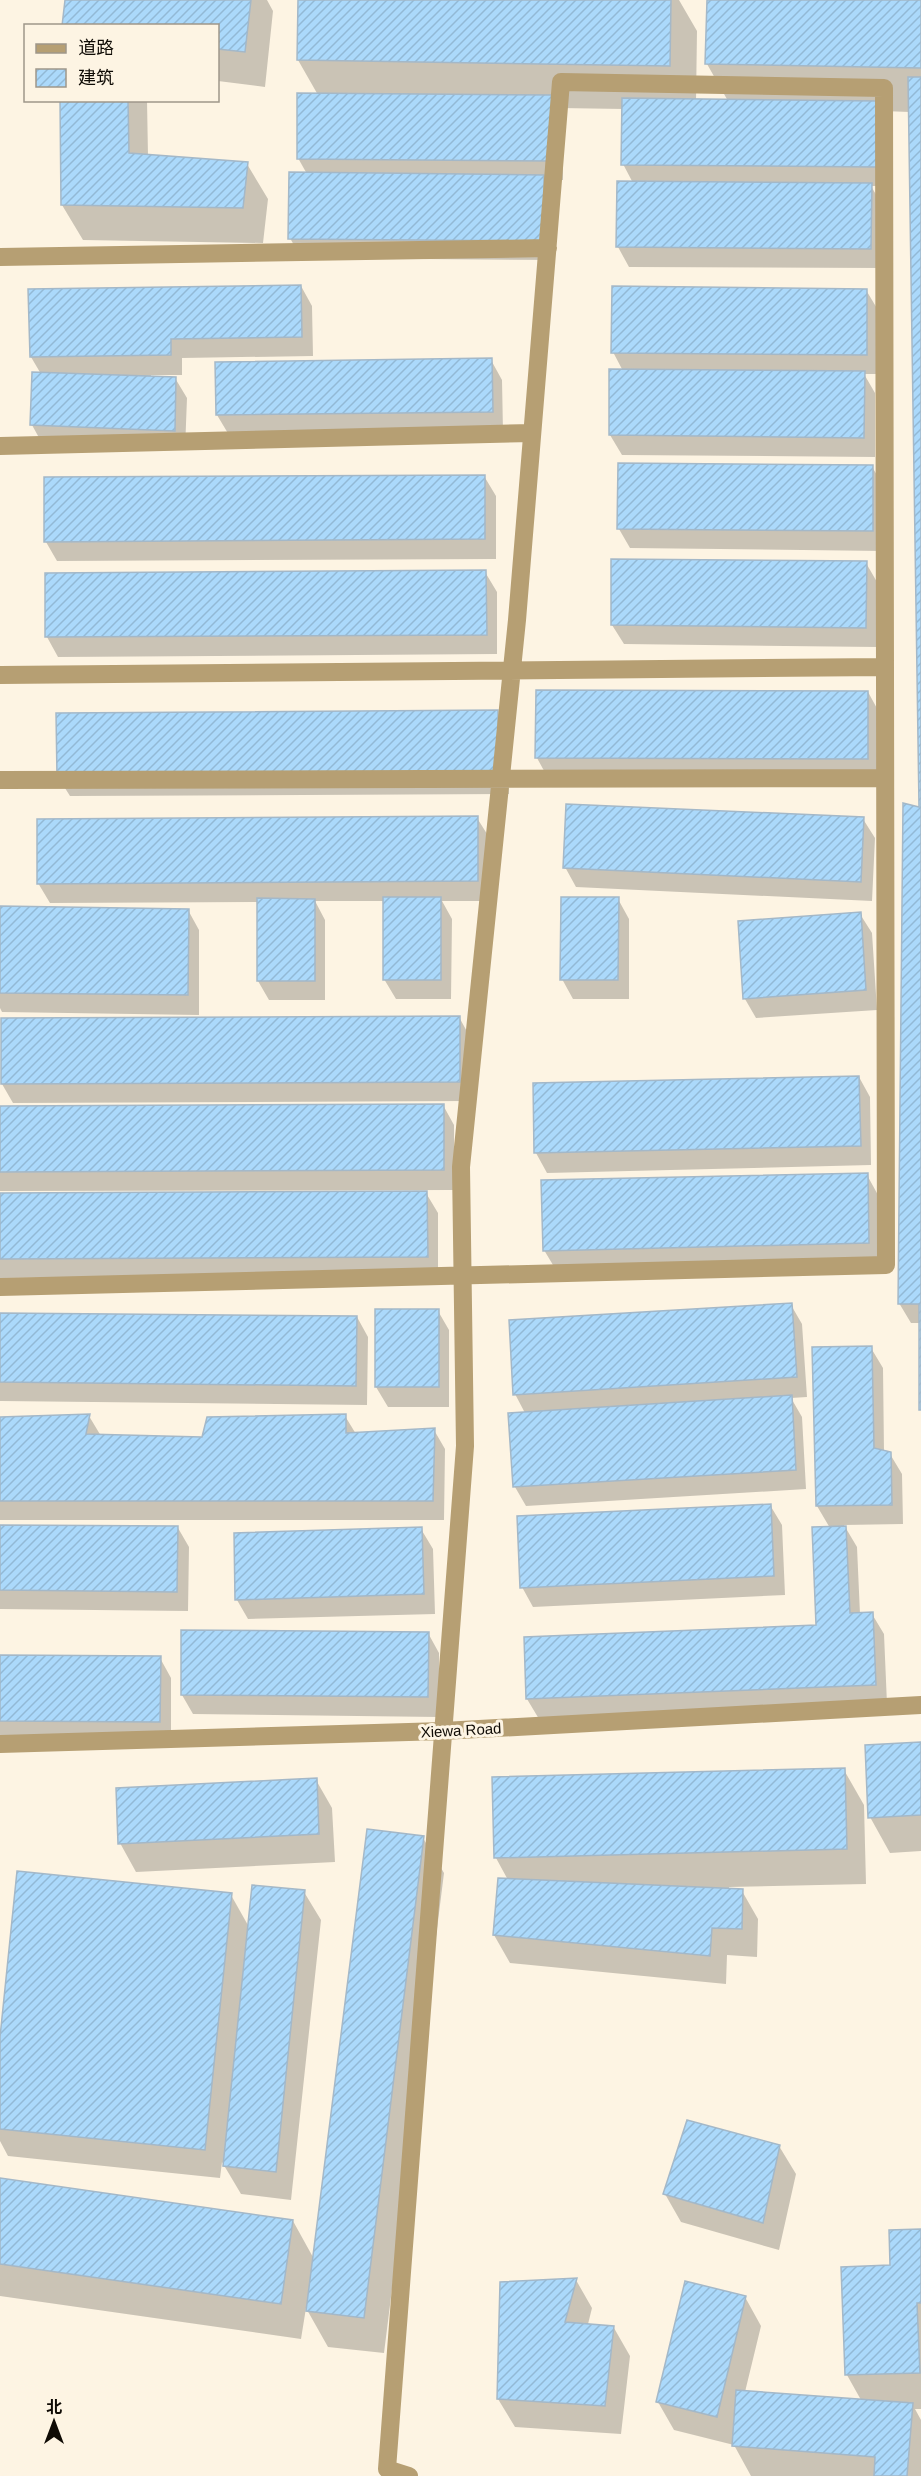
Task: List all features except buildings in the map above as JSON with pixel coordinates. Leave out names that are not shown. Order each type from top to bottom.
[{"type":"street","points":[[0,1287],[462,1274],[886,1265],[884,88],[561,82],[512,669],[461,1167],[462,1274],[465,1446],[387,2469],[409,2476]]},
{"type":"street","points":[[0,257],[548,248]]},
{"type":"street","points":[[0,446],[532,433]]},
{"type":"street","points":[[0,675],[885,667]]},
{"type":"street","points":[[0,780],[885,778]]},
{"type":"street","name":"Xiewa Road","points":[[0,1744],[443,1731],[921,1705]]}]
